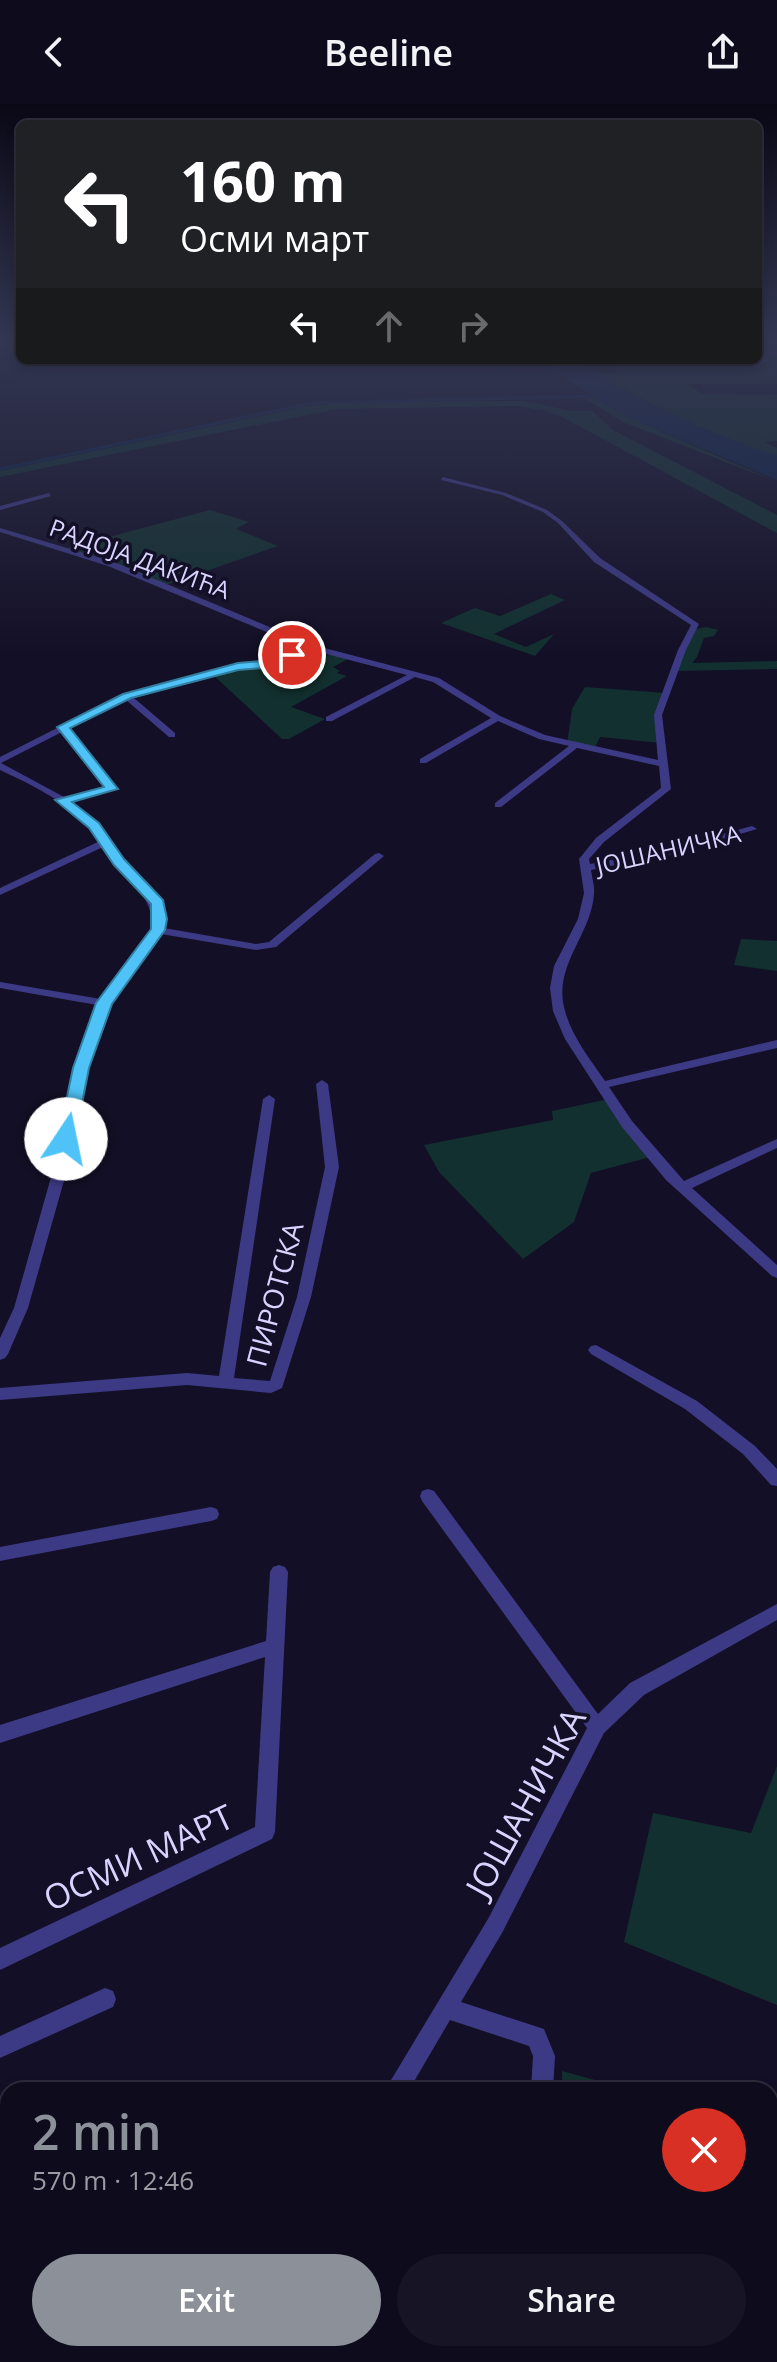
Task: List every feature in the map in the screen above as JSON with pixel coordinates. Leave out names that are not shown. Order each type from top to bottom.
[{"type":"street","points":[[0,1354],[21,1308],[62,1163],[81,1068],[104,1003],[158,930],[158,903],[119,862],[94,826],[62,800],[0,763],[63,727],[127,696],[238,667],[275,664],[310,647],[436,680],[497,718],[542,737],[663,764],[658,715],[695,624],[597,560],[545,511],[504,494],[443,479]]},
{"type":"street","name":"РАДОЈА ДАКИЋА","points":[[0,508],[49,495]]},
{"type":"street","name":"РАДОЈА ДАКИЋА","points":[[0,530],[111,564],[310,647]]},
{"type":"street","points":[[329,719],[415,674]]},
{"type":"street","points":[[127,696],[172,735]]},
{"type":"street","points":[[423,761],[497,718]]},
{"type":"street","points":[[62,800],[112,789],[63,727]]},
{"type":"street","points":[[498,805],[574,746]]},
{"type":"street","name":"ЈОШАНИЧКА","points":[[663,764],[666,789],[600,840],[584,859],[589,893],[583,919],[560,966],[557,999],[571,1039],[627,1124],[683,1187],[777,1273]]},
{"type":"street","name":"ЈОШАНИЧКА","points":[[584,868],[672,851],[752,829]]},
{"type":"street","points":[[0,892],[105,842]]},
{"type":"street","points":[[158,930],[256,947],[272,945],[379,856]]},
{"type":"street","points":[[0,985],[104,1003]]},
{"type":"street","points":[[602,1085],[777,1044]]},
{"type":"street","name":"ПИРОТСКА","points":[[0,1394],[148,1380],[226,1381],[271,1387],[278,1382],[304,1297],[332,1167],[322,1084]]},
{"type":"street","points":[[226,1381],[269,1099]]},
{"type":"street","points":[[683,1187],[777,1143]]},
{"type":"street","points":[[596,1350],[695,1407],[749,1450],[777,1480]]},
{"type":"street","points":[[428,1496],[597,1727]]},
{"type":"street","points":[[0,1554],[211,1514]]},
{"type":"street","name":"ОСМИ МАРТ","points":[[0,1959],[265,1832],[279,1572]]},
{"type":"street","name":"ЈОШАНИЧКА","points":[[401,2082],[495,1926],[597,1727],[637,1689],[777,1611]]},
{"type":"street","points":[[0,1734],[274,1646]]},
{"type":"street","points":[[0,2047],[105,1999]]},
{"type":"street","points":[[446,2008],[536,2037],[544,2056],[542,2082]]},
{"type":"green space","points":[[126,444],[162,444],[0,477],[0,471]]},
{"type":"green space","points":[[613,444],[641,444],[777,515],[777,533]]},
{"type":"green space","points":[[680,444],[691,444],[777,482]]},
{"type":"green space","points":[[745,444],[769,444],[777,448],[777,456]]},
{"type":"green space","points":[[210,510],[249,522],[236,529],[278,546],[163,586],[64,549]]},
{"type":"green space","points":[[551,594],[565,600],[494,634],[526,647],[554,634],[535,656],[441,623],[475,608],[500,616]]},
{"type":"green space","points":[[706,627],[718,630],[714,636],[704,638],[692,663],[777,661],[777,669],[674,671],[696,629]]},
{"type":"green space","points":[[330,654],[348,659],[333,667],[340,671],[337,673],[347,676],[291,707],[325,719],[289,739],[282,739],[211,673],[295,659],[311,664]]},
{"type":"green space","points":[[585,687],[665,693],[658,715],[661,743],[600,737],[593,751],[567,744],[572,709]]},
{"type":"green space","points":[[741,939],[777,941],[777,971],[734,965]]},
{"type":"green space","points":[[609,1099],[654,1156],[591,1173],[574,1222],[523,1259],[439,1172],[424,1145],[553,1120],[552,1111]]},
{"type":"green space","points":[[777,1766],[777,2005],[624,1942],[653,1813],[751,1833]]},
{"type":"green space","points":[[562,2071],[602,2082],[562,2082]]},
{"type":"water","points":[[693,444],[746,444],[777,456],[777,480]]},
{"type":"waterway","points":[[0,469],[116,444]]},
{"type":"route","points":[[66,1139],[81,1068],[104,1003],[158,930],[160,919],[158,903],[119,862],[94,826],[62,800],[112,789],[63,727],[127,696],[201,675],[238,667],[275,664],[292,655]]}]
